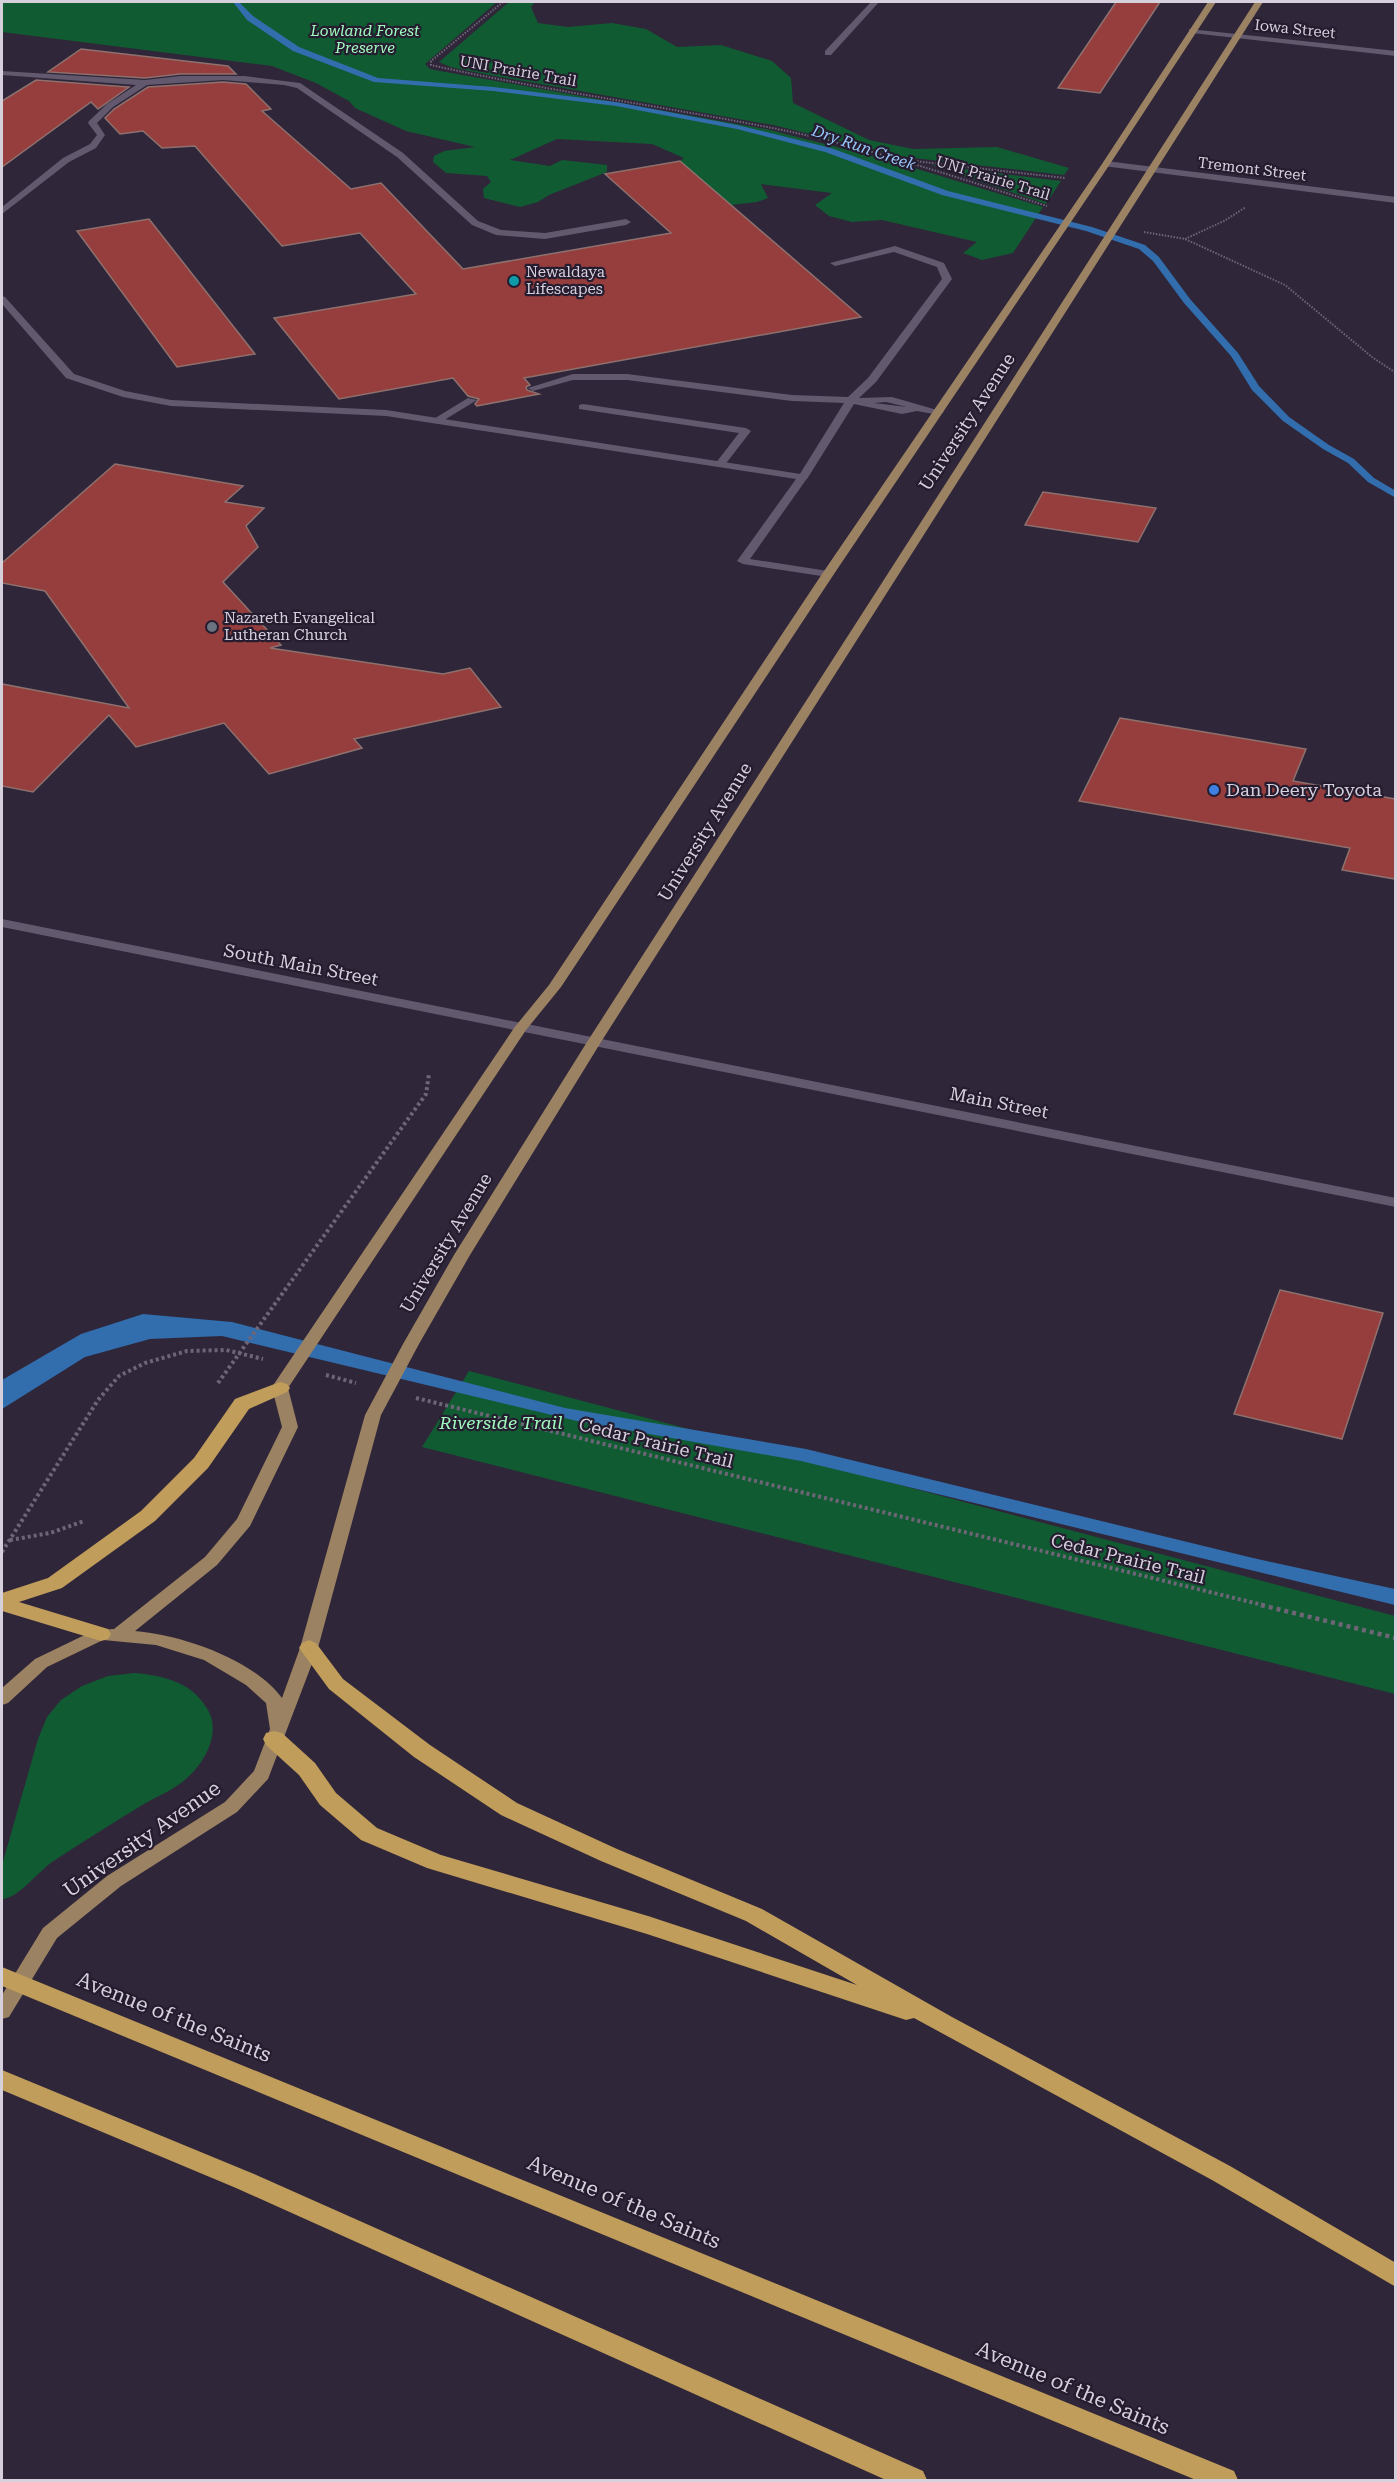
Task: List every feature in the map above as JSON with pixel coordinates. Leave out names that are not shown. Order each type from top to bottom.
[{"type":"highway","points":[[2,1602],[55,1583],[148,1515],[201,1463],[242,1404],[279,1388]]},
{"type":"highway","points":[[2,1602],[109,1635]]},
{"type":"highway","points":[[309,1648],[336,1684],[422,1751],[509,1809],[609,1855],[754,1915],[944,2024],[1221,2173],[1395,2276]]},
{"type":"highway","points":[[276,1733],[307,1769],[328,1799],[369,1834],[435,1862],[648,1924],[944,2024]]},
{"type":"highway","name":"Avenue of the Saints","points":[[2,1976],[294,2094],[1225,2481]]},
{"type":"highway","points":[[2,2080],[246,2181],[914,2481]]},
{"type":"main road","name":"University Avenue","points":[[279,1388],[521,1028],[560,977],[828,574],[1106,164],[1212,2]]},
{"type":"main road","name":"University Avenue","points":[[2,2011],[50,1933],[114,1881],[231,1808],[262,1774],[309,1648],[373,1414],[411,1344],[462,1255],[594,1042],[1259,2]]},
{"type":"main road","points":[[2,1698],[41,1663],[109,1635],[211,1561],[244,1522],[290,1427],[279,1388]]},
{"type":"main road","points":[[109,1635],[157,1639],[210,1656],[252,1680],[274,1700],[276,1733]]},
{"type":"street","points":[[828,53],[874,2]]},
{"type":"street","name":"Iowa Street","points":[[1192,31],[1395,54]]},
{"type":"street","points":[[2,73],[145,83],[159,80],[260,79],[282,81],[300,86],[400,155],[475,223],[499,233],[545,236],[626,222]]},
{"type":"street","points":[[2,211],[66,160],[93,147],[101,135],[92,123],[111,103],[145,83]]},
{"type":"street","name":"Tremont Street","points":[[1106,164],[1395,200]]},
{"type":"street","points":[[828,574],[743,561],[804,477],[852,399],[872,380],[947,279],[941,265],[896,249],[835,263]]},
{"type":"street","points":[[2,299],[70,376],[123,394],[171,403],[386,413],[804,477]]},
{"type":"street","points":[[533,388],[573,377],[627,377],[792,398],[866,401],[878,398],[888,399],[908,402],[917,408],[939,412]]},
{"type":"street","points":[[437,420],[472,400]]},
{"type":"street","points":[[583,407],[746,431],[720,464]]},
{"type":"street","name":"South Main Street","points":[[2,923],[594,1042]]},
{"type":"street","name":"Main Street","points":[[594,1042],[1395,1203]]},
{"type":"path","name":"UNI Prairie Trail","points":[[503,2],[437,56],[431,64],[484,77],[769,127],[896,159],[1055,208]]},
{"type":"path","points":[[896,159],[1074,179]]},
{"type":"path","points":[[1185,239],[1224,221],[1279,186]]},
{"type":"path","points":[[1143,231],[1185,239],[1285,285],[1395,374]]},
{"type":"path","points":[[212,1392],[426,1094],[429,1074]]},
{"type":"path","points":[[2,1552],[98,1400],[119,1376],[145,1363],[187,1351],[226,1350],[271,1361]]},
{"type":"path","points":[[316,1372],[361,1384]]},
{"type":"path","name":"Cedar Prairie Trail","points":[[406,1395],[1395,1638]]},
{"type":"path","points":[[9,1540],[50,1533],[87,1520]]},
{"type":"green space","name":"Lowland Forest Preserve","points":[[2,2],[497,2],[425,64],[430,69],[440,71],[766,129],[891,161],[1043,207],[1013,253],[982,260],[963,253],[977,242],[882,220],[852,222],[829,216],[815,205],[832,193],[761,184],[768,198],[757,202],[730,205],[680,161],[684,158],[652,144],[557,139],[510,160],[550,166],[562,160],[607,165],[607,172],[549,195],[538,202],[520,207],[484,198],[483,189],[491,182],[487,176],[446,173],[433,162],[434,156],[444,151],[475,147],[406,131],[355,108],[349,101],[316,83],[272,66],[2,32]]},
{"type":"green space","points":[[509,2],[535,2],[531,7],[538,23],[568,27],[612,23],[646,29],[677,47],[721,45],[772,61],[791,78],[793,103],[869,140],[913,149],[997,147],[1069,168],[1064,175],[905,157],[773,125],[489,75],[450,67],[439,62]]},
{"type":"green space","points":[[931,165],[1061,181],[1046,204]]},
{"type":"green space","name":"Riverside Trail","points":[[469,1371],[1395,1616],[1395,1694],[422,1447]]},
{"type":"green space","points":[[135,1673],[177,1682],[201,1700],[212,1719],[213,1728],[205,1756],[194,1771],[177,1786],[75,1847],[52,1862],[14,1895],[2,1899],[2,1865],[38,1739],[47,1717],[61,1700],[82,1686],[108,1676]]},
{"type":"water","points":[[143,1314],[232,1322],[565,1408],[806,1449],[1253,1558],[1395,1589],[1395,1605],[801,1461],[577,1421],[222,1336],[150,1339],[85,1357],[2,1409],[2,1380],[81,1334]]},
{"type":"building","points":[[1116,2],[1160,2],[1100,93],[1058,88]]},
{"type":"building","points":[[81,49],[228,66],[236,74],[180,74],[145,78],[48,72]]},
{"type":"building","points":[[36,80],[129,87],[98,109],[91,102],[2,167],[2,101]]},
{"type":"building","name":"Newaldaya Lifescapes","points":[[223,82],[246,84],[271,109],[262,111],[351,189],[381,183],[463,269],[671,233],[605,174],[680,161],[861,317],[524,378],[530,385],[526,387],[527,390],[539,394],[477,406],[475,404],[479,399],[468,396],[453,378],[339,399],[274,318],[416,294],[360,233],[282,246],[195,146],[162,148],[143,131],[120,134],[105,118],[114,109],[148,87]]},
{"type":"building","points":[[149,219],[255,354],[177,367],[77,231]]},
{"type":"building","name":"Nazareth Evangelical Lutheran Church","points":[[115,464],[243,486],[225,502],[264,508],[246,526],[258,547],[223,582],[281,645],[270,648],[443,674],[470,668],[501,707],[354,739],[362,748],[269,774],[224,723],[136,747],[109,715],[33,792],[2,786],[2,684],[129,708],[45,591],[2,583],[2,563]]},
{"type":"building","points":[[1043,492],[1156,508],[1138,542],[1025,525]]},
{"type":"building","name":"Dan Deery Toyota","points":[[1120,718],[1306,749],[1293,781],[1395,799],[1395,879],[1342,870],[1350,848],[1079,801]]},
{"type":"building","points":[[1280,1290],[1383,1313],[1342,1439],[1234,1414]]},
{"type":"waterway","name":"Dry Run Creek","points":[[236,2],[250,18],[296,49],[377,80],[493,89],[616,104],[737,127],[828,150],[945,193],[1089,229],[1142,247],[1156,259],[1187,301],[1235,355],[1255,388],[1286,419],[1326,447],[1351,461],[1371,480],[1396,495]]},
{"type":"place","name":"Newaldaya Lifescapes","points":[[514,281]]},
{"type":"place","name":"Nazareth Evangelical Lutheran Church","points":[[212,627]]},
{"type":"place","name":"Dan Deery Toyota","points":[[1214,790]]}]
